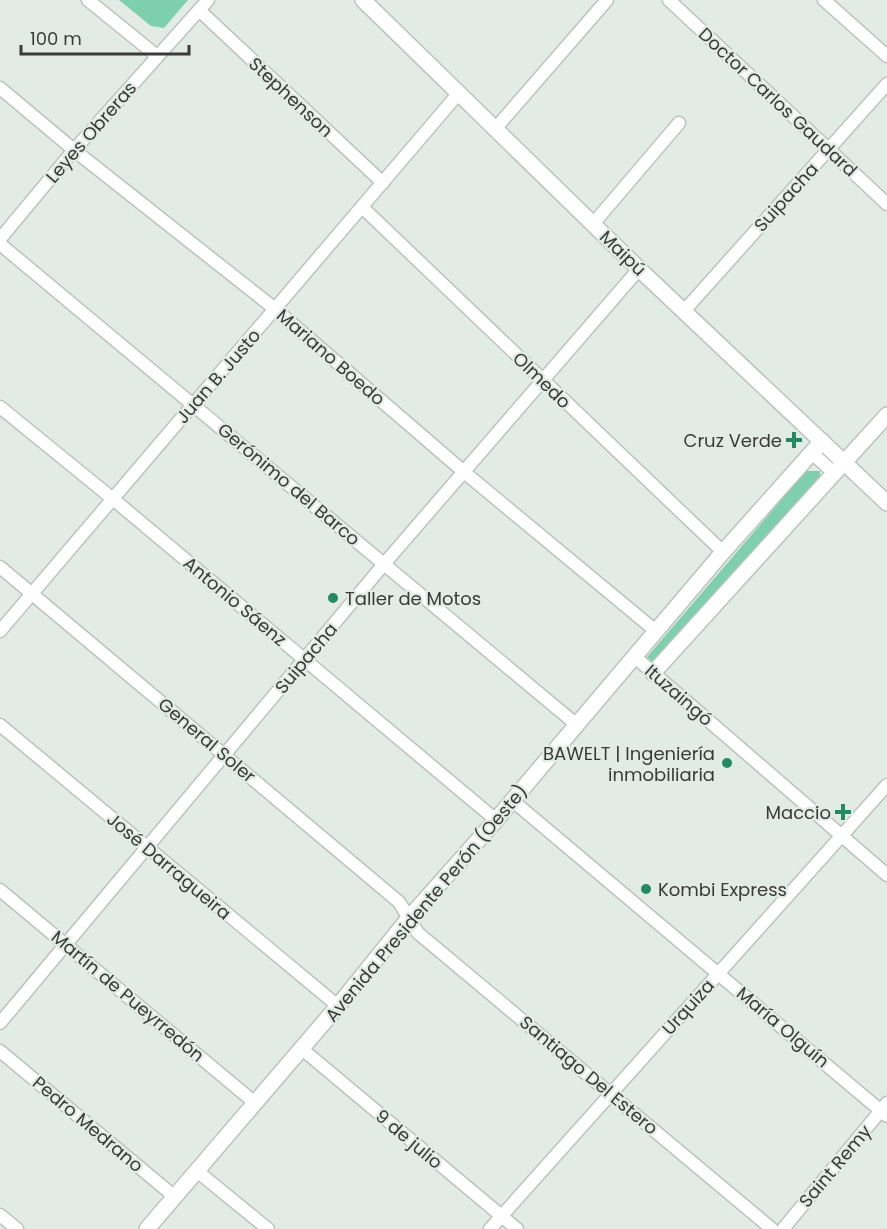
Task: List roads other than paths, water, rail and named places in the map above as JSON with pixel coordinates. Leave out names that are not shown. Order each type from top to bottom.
[{"type":"main road","name":"Maipú","points":[[363,0],[684,311],[817,447],[840,468],[887,503]]},
{"type":"main road","points":[[653,673],[887,415]]},
{"type":"main road","name":"Avenida Presidente Perón (Oeste)","points":[[147,1229],[302,1049],[409,918],[513,801],[723,552],[817,447]]},
{"type":"street","points":[[88,0],[157,56]]},
{"type":"street","name":"Leyes Obreras","points":[[0,239],[74,150],[208,0]]},
{"type":"street","points":[[495,129],[607,0]]},
{"type":"street","name":"Doctor Carlos Gaudard","points":[[669,0],[887,204]]},
{"type":"street","points":[[824,0],[887,57]]},
{"type":"street","name":"Stephenson","points":[[199,10],[383,183]]},
{"type":"street","name":"Suipacha","points":[[684,311],[887,84]]},
{"type":"street","name":"Mariano Boedo","points":[[0,88],[74,150],[275,309],[464,472],[657,632]]},
{"type":"street","name":"Juan B. Justo","points":[[0,631],[459,94]]},
{"type":"street","points":[[592,224],[679,123]]},
{"type":"street","name":"Olmedo","points":[[362,207],[723,552]]},
{"type":"street","name":"Gerónimo del Barco","points":[[0,244],[578,725]]},
{"type":"street","name":"Suipacha","points":[[0,1023],[384,564],[639,269]]},
{"type":"street","name":"Antonio Sáenz","points":[[0,406],[496,820]]},
{"type":"street","name":"General Soler","points":[[0,567],[399,902],[409,918]]},
{"type":"street","name":"Ituzaingó","points":[[635,657],[887,875]]},
{"type":"street","name":"José Darragueira","points":[[0,725],[338,1006]]},
{"type":"street","name":"Urquiza","points":[[490,1229],[887,785]]},
{"type":"street","name":"María Olguín","points":[[513,801],[885,1110]]},
{"type":"street","name":"Martín de Pueyrredón","points":[[0,890],[255,1103]]},
{"type":"street","name":"Santiago Del Estero","points":[[409,918],[418,933],[772,1229]]},
{"type":"street","name":"9 de julio","points":[[302,1049],[517,1229]]},
{"type":"street","name":"Pedro Medrano","points":[[0,1052],[175,1197]]},
{"type":"street","name":"Saint Remy","points":[[783,1229],[885,1110]]},
{"type":"street","points":[[197,1171],[268,1229]]},
{"type":"street","points":[[0,1215],[17,1229]]},
{"type":"place","name":"Cruz Verde","points":[[794,440]]},
{"type":"place","name":"Taller de Motos","points":[[333,598]]},
{"type":"place","name":"BAWELT | Ingeniería inmobiliaria","points":[[727,763]]},
{"type":"place","name":"Maccio","points":[[843,812]]},
{"type":"place","name":"Kombi Express","points":[[646,889]]}]
